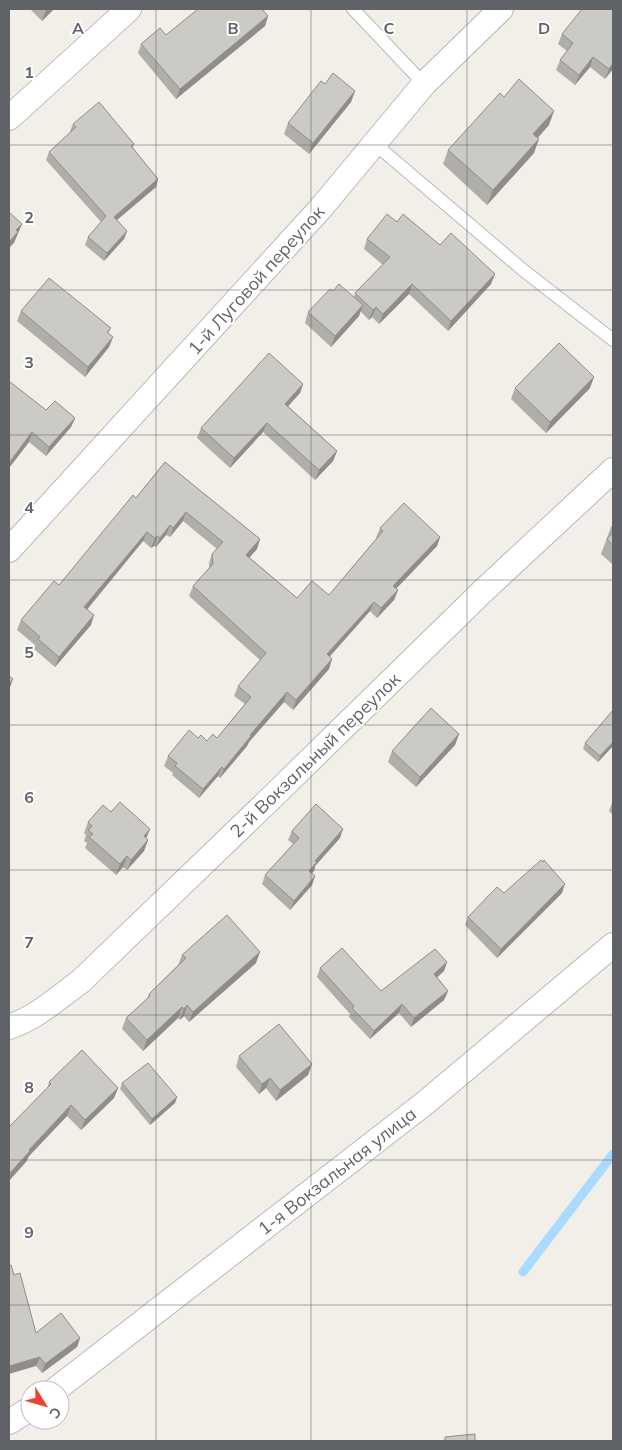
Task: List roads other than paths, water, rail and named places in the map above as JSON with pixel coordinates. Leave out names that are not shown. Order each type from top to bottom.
[{"type":"street","points":[[9,118],[129,9]]},
{"type":"street","name":"1-й Луговой переулок","points":[[9,550],[314,216],[424,84],[501,9]]},
{"type":"street","name":"2-й Вокзальный переулок","points":[[9,1027],[21,1023],[49,1006],[81,980],[266,803],[482,591],[613,470]]},
{"type":"street","name":"1-я Вокзальная улица","points":[[68,1380],[425,1103],[613,946]]},
{"type":"street","points":[[9,1422],[20,1415]]},
{"type":"lane","points":[[353,9],[424,84]]},
{"type":"lane","points":[[375,144],[523,270],[613,340]]},
{"type":"waterway","points":[[523,1272],[613,1154]]}]
